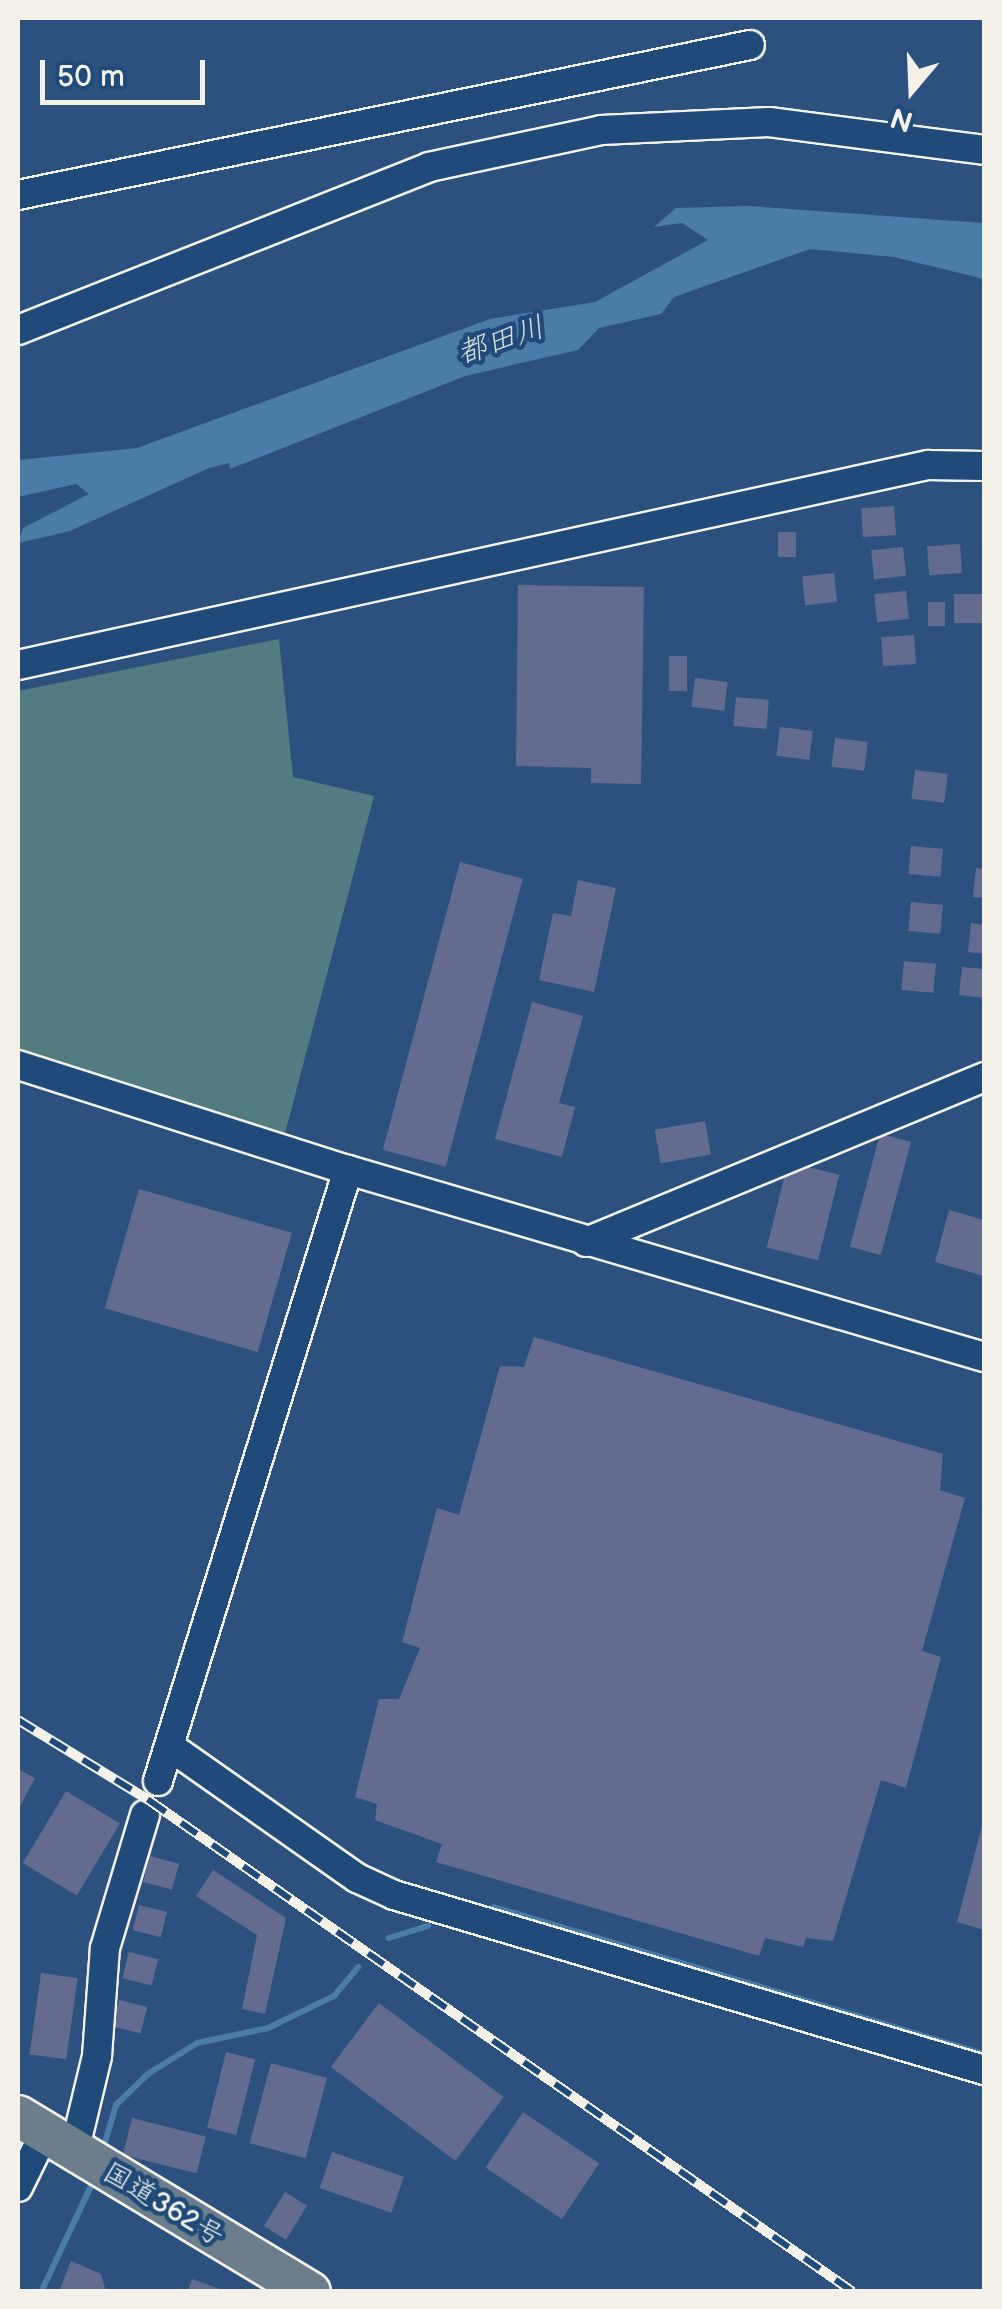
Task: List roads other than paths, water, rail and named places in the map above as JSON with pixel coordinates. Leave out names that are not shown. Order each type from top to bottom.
[{"type":"highway","name":"国道362号","points":[[45,2133],[310,2292]]},
{"type":"street","points":[[18,195],[750,45]]},
{"type":"street","points":[[18,330],[429,167],[601,130],[769,122],[984,150]]},
{"type":"street","points":[[18,665],[928,465],[984,466]]},
{"type":"street","points":[[18,1065],[586,1242],[984,1357]]},
{"type":"street","points":[[586,1242],[984,1077]]},
{"type":"street","points":[[158,1781],[172,1748],[348,1170]]},
{"type":"street","points":[[172,1748],[357,1878],[394,1895],[984,2070]]},
{"type":"street","points":[[18,2187],[45,2133],[97,2056],[105,1948],[145,1815]]},
{"type":"water","name":"都田川","points":[[749,206],[984,223],[984,279],[894,257],[810,249],[674,297],[661,314],[599,328],[578,350],[465,376],[230,469],[229,463],[209,468],[70,531],[18,543],[23,528],[89,494],[76,484],[18,497],[18,460],[137,448],[490,319],[595,302],[708,240],[682,223],[654,227],[676,208]]},
{"type":"waterway","points":[[494,1907],[984,2054]]},
{"type":"waterway","points":[[389,1938],[428,1926]]},
{"type":"waterway","points":[[103,2149],[116,2105],[148,2074],[197,2043],[268,2028],[334,1996],[358,1967]]},
{"type":"waterway","points":[[41,2292],[94,2180]]},
{"type":"railway","points":[[18,1720],[150,1801],[853,2292]]}]
